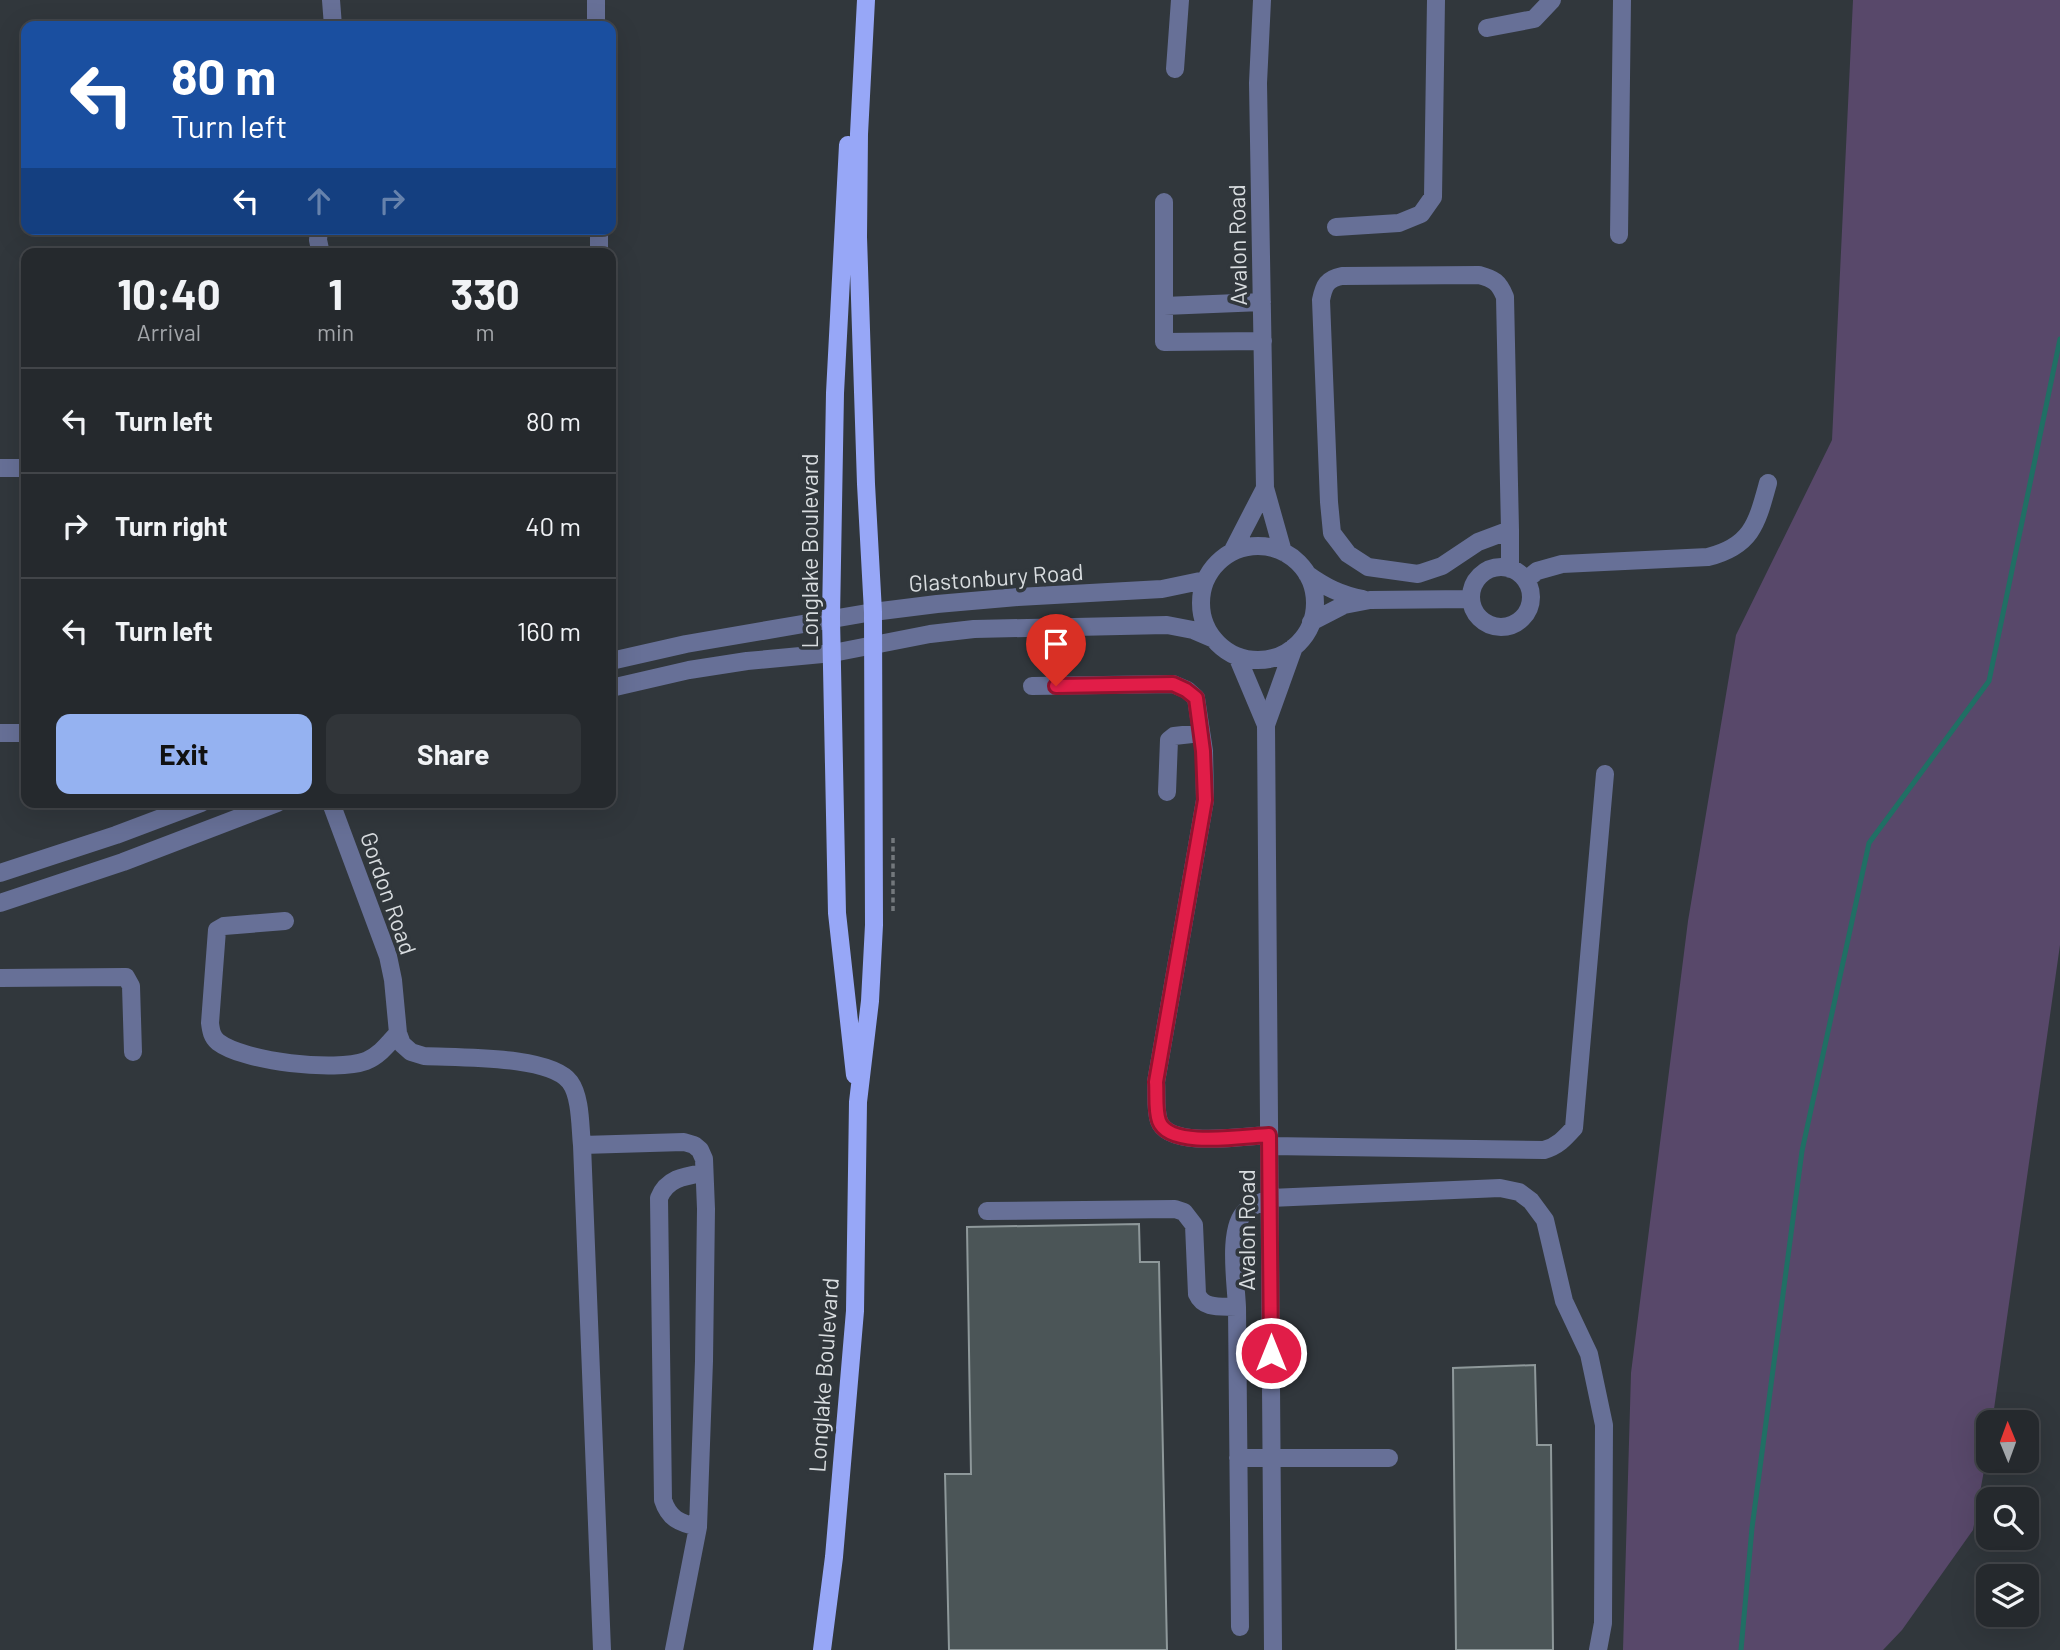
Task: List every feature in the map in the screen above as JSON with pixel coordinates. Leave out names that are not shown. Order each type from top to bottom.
[{"type":"main road","name":"Longlake Boulevard","points":[[856,0],[835,393],[831,618],[837,913],[858,1102]]},
{"type":"main road","name":"Longlake Boulevard","points":[[822,1650],[835,1544],[855,1311],[858,1102],[870,1000],[874,925],[874,643],[858,237],[859,134],[866,0]]},
{"type":"street","points":[[331,0],[333,21]]},
{"type":"street","points":[[596,0],[596,21]]},
{"type":"street","points":[[1175,69],[1181,0]]},
{"type":"street","name":"Avalon Road","points":[[1262,0],[1258,83],[1265,488]]},
{"type":"street","points":[[1336,227],[1399,223],[1421,214],[1433,197],[1436,0]]},
{"type":"street","points":[[1487,28],[1534,19],[1552,0]]},
{"type":"street","points":[[1619,235],[1622,0]]},
{"type":"street","points":[[1164,202],[1164,342],[1264,341]]},
{"type":"street","points":[[1510,530],[1478,542],[1442,566],[1418,574],[1368,567],[1348,554],[1332,533],[1321,300],[1324,286],[1331,278],[1479,275],[1492,278],[1500,285],[1505,297],[1510,530],[1510,569]]},
{"type":"street","points":[[1164,306],[1262,302]]},
{"type":"street","points":[[0,468],[21,468]]},
{"type":"street","points":[[1526,580],[1537,571],[1562,564],[1708,557],[1729,552],[1747,536],[1759,514],[1768,483]]},
{"type":"street","points":[[1265,488],[1283,552]]},
{"type":"street","points":[[1232,552],[1265,488]]},
{"type":"street","points":[[1307,574],[1315,607],[1311,622],[1294,647],[1280,655],[1265,659],[1237,656],[1224,649],[1205,626],[1201,595],[1205,580],[1216,564],[1232,552],[1257,546],[1283,552],[1326,588],[1344,596],[1370,600],[1471,598]]},
{"type":"street","points":[[1501,567],[1510,569],[1526,580],[1530,589],[1529,608],[1523,617],[1506,627],[1496,627],[1478,617],[1473,609],[1471,589],[1482,573],[1501,567]]},
{"type":"street","name":"Glastonbury Road","points":[[616,660],[714,639],[873,612],[1018,597],[1123,593],[1205,580]]},
{"type":"street","points":[[1311,622],[1344,606],[1370,600]]},
{"type":"street","points":[[616,687],[747,661],[833,653],[874,643],[975,629],[1167,625],[1192,630],[1214,639]]},
{"type":"street","name":"Avalon Road","points":[[1273,1650],[1266,725],[1294,647]]},
{"type":"street","name":"Avalon Road","points":[[1237,656],[1266,725]]},
{"type":"street","points":[[1032,686],[1173,684],[1196,698],[1205,800],[1156,1082],[1159,1122],[1170,1134],[1188,1138],[1544,1150],[1565,1139],[1574,1128],[1605,774]]},
{"type":"street","points":[[0,733],[21,733]]},
{"type":"street","points":[[1167,792],[1169,740],[1174,736],[1201,733]]},
{"type":"street","points":[[0,873],[188,808]]},
{"type":"street","points":[[0,903],[123,862],[263,808]]},
{"type":"street","name":"Gordon Road","points":[[333,808],[388,956],[398,1033]]},
{"type":"street","points":[[285,921],[224,926],[217,930],[210,1023],[212,1034],[218,1042],[272,1060],[314,1066],[368,1060],[384,1049],[398,1033],[402,1044],[411,1052],[424,1056],[521,1062],[553,1069],[571,1083],[582,1145],[602,1650]]},
{"type":"street","points":[[0,978],[126,977],[131,986],[133,1052]]},
{"type":"street","points":[[582,1145],[684,1142],[700,1150],[704,1173],[705,1320],[698,1527],[674,1650]]},
{"type":"street","points":[[698,1527],[674,1519],[666,1510],[663,1500],[659,1198],[670,1182],[704,1173]]},
{"type":"street","points":[[1240,1627],[1235,1232],[1239,1219],[1247,1209],[1270,1198],[1500,1188],[1519,1192],[1545,1220],[1564,1301],[1589,1354],[1604,1425],[1603,1623],[1598,1650]]},
{"type":"street","points":[[987,1211],[1175,1209],[1184,1212],[1194,1225],[1197,1294],[1200,1300],[1209,1306],[1237,1307]]},
{"type":"street","points":[[1238,1458],[1389,1458]]},
{"type":"shaded area","points":[[1853,0],[2060,0],[2060,945],[1994,1410],[1976,1410],[1976,1474],[1983,1474],[1981,1487],[1976,1487],[1973,1530],[1902,1630],[1883,1650],[1623,1650],[1631,1373],[1688,921],[1736,635],[1832,440]]},
{"type":"building","points":[[1139,1224],[1140,1262],[1159,1262],[1167,1650],[949,1650],[945,1474],[971,1474],[967,1227]]},
{"type":"building","points":[[1535,1365],[1537,1445],[1551,1445],[1553,1650],[1456,1650],[1453,1368]]},
{"type":"waterway","points":[[1741,1650],[1752,1528],[1802,1151],[1869,843],[1989,681],[2060,339]]},
{"type":"route","points":[[1056,686],[1173,684],[1196,698],[1203,751],[1205,800],[1156,1082],[1159,1122],[1170,1134],[1188,1138],[1269,1135],[1271,1353]]}]
